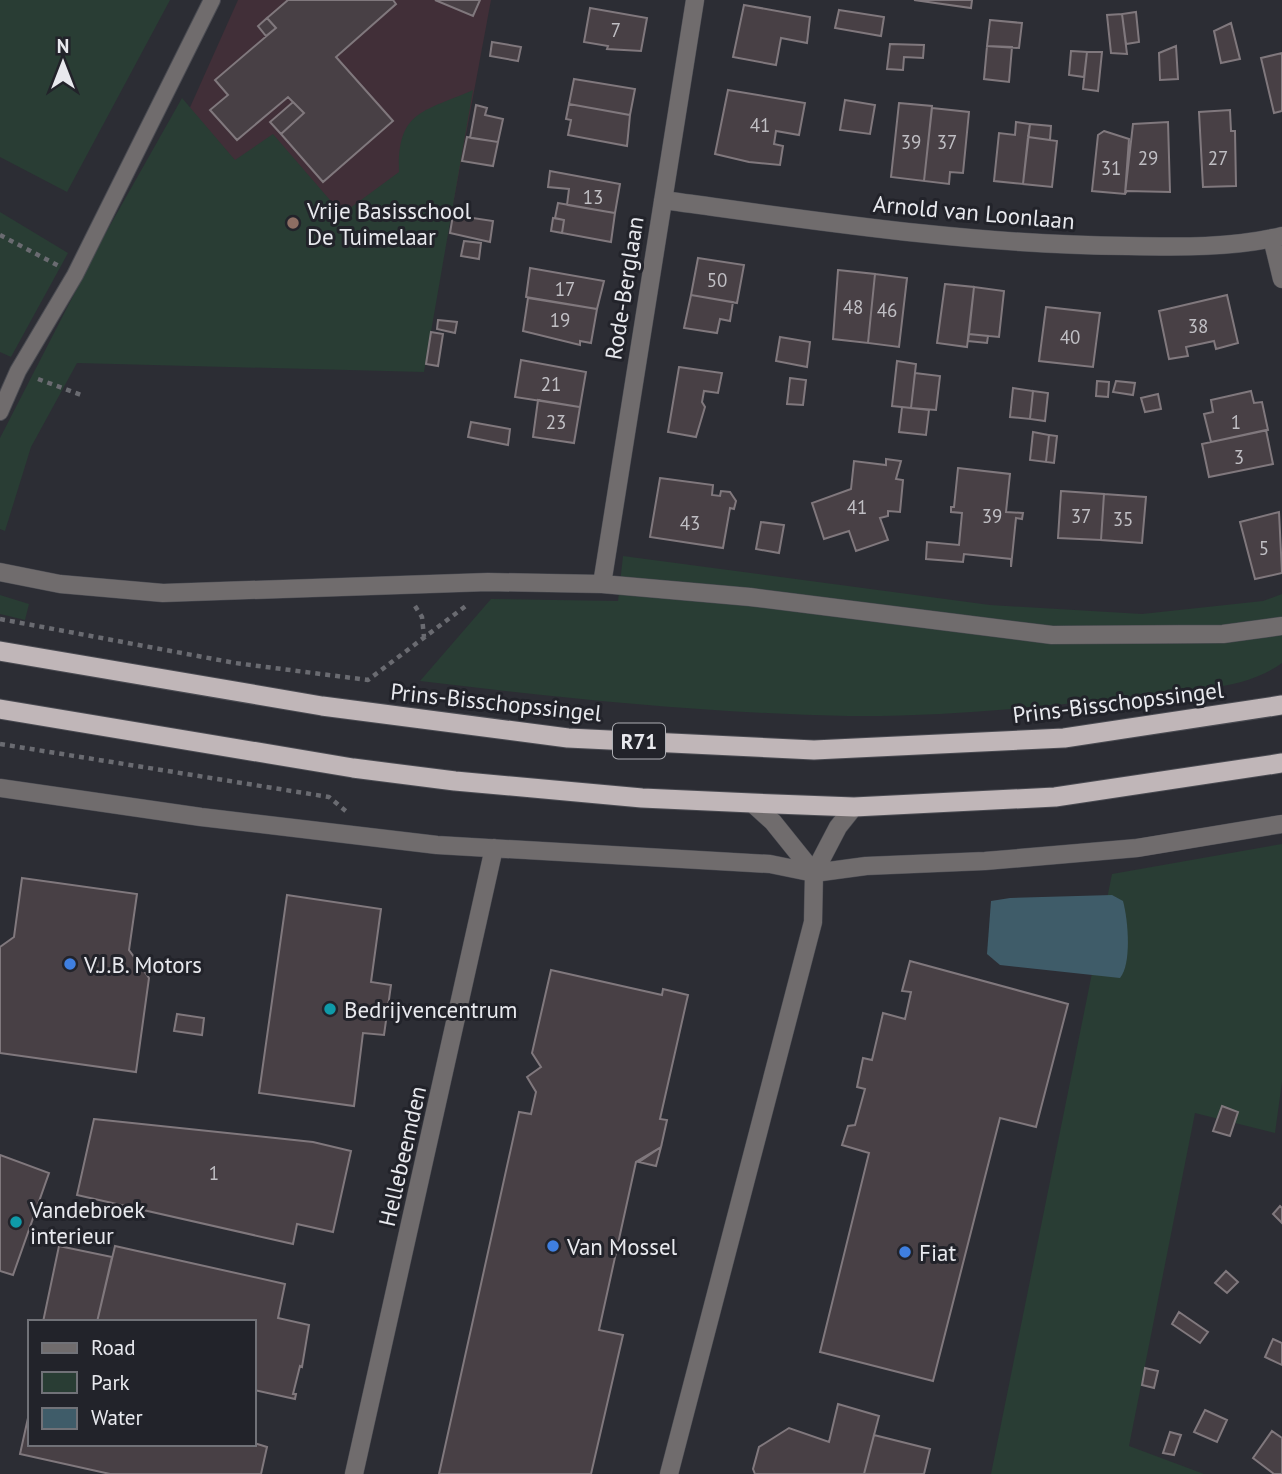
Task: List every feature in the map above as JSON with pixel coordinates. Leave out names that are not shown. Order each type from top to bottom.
[{"type":"highway","name":"Prins-Bisschopssingel","points":[[0,651],[322,706],[568,738],[814,750],[1064,738],[1279,703]]},
{"type":"highway","points":[[0,709],[391,773],[642,798],[752,803],[854,807],[1055,797],[1282,763]]},
{"type":"street","name":"Rode-Berglaan","points":[[602,584],[695,0]]},
{"type":"street","name":"Arnold van Loonlaan","points":[[663,200],[902,232],[1060,246],[1174,247],[1277,237]]},
{"type":"street","points":[[1277,237],[1282,279]]},
{"type":"street","points":[[0,572],[60,584],[163,593],[488,582],[602,584],[750,597],[1052,635],[1223,634],[1282,626]]},
{"type":"street","points":[[0,788],[354,836],[494,848],[770,864],[814,873],[866,866],[985,861],[1137,848],[1282,824]]},
{"type":"street","points":[[752,803],[773,822],[814,873]]},
{"type":"street","points":[[669,1474],[813,922],[814,873],[838,827],[854,807]]},
{"type":"street","name":"Hellebeemden","points":[[354,1474],[494,848]]},
{"type":"lane","points":[[0,412],[18,371],[75,275],[212,0]]},
{"type":"path","points":[[0,235],[75,275]]},
{"type":"path","points":[[18,371],[81,395]]},
{"type":"path","points":[[0,619],[235,663],[368,680],[472,601],[488,582]]},
{"type":"path","points":[[0,744],[329,797],[351,817],[354,836]]},
{"type":"shaded area","name":"Vrije Basisschool De Tuimelaar","points":[[238,0],[491,0],[422,371],[82,349]]},
{"type":"green space","points":[[0,0],[170,0],[67,192],[0,157]]},
{"type":"green space","name":"Vrije Basisschool De Tuimelaar","points":[[473,90],[424,372],[77,363],[31,447],[5,531],[0,529],[0,438],[104,236],[182,98],[235,160],[273,134],[342,214],[399,172],[403,136],[417,116]]},
{"type":"green space","points":[[0,212],[68,253],[11,357],[0,352]]},
{"type":"green space","points":[[623,556],[990,605],[1142,614],[1263,601],[1282,594],[1282,663],[1250,679],[1214,688],[994,711],[884,716],[687,708],[420,681],[491,599],[618,601]]},
{"type":"green space","points":[[0,595],[29,604],[25,620],[0,614]]},
{"type":"green space","points":[[1282,844],[1282,1082],[1275,1133],[1195,1113],[1129,1446],[1204,1474],[991,1474],[1112,874]]},
{"type":"water","points":[[1112,895],[1123,901],[1126,919],[1128,952],[1120,978],[1000,965],[987,954],[991,901]]},
{"type":"building","points":[[288,0],[393,0],[396,4],[336,57],[393,121],[323,182],[281,134],[304,113],[288,97],[237,140],[210,110],[228,95],[215,80],[276,28],[267,18]]},
{"type":"building","points":[[435,0],[480,0],[473,16]]},
{"type":"building","points":[[914,0],[972,0],[971,8]]},
{"type":"building","points":[[744,5],[810,17],[807,43],[781,38],[776,65],[733,57]]},
{"type":"building","points":[[590,8],[647,18],[641,51],[607,49],[608,46],[584,42]]},
{"type":"building","points":[[839,10],[884,17],[881,36],[835,28]]},
{"type":"building","points":[[1136,12],[1139,42],[1126,44],[1122,14]]},
{"type":"building","points":[[1122,14],[1127,54],[1111,53],[1107,15]]},
{"type":"building","points":[[267,18],[276,28],[266,36],[258,26]]},
{"type":"building","points":[[990,20],[1022,23],[1019,48],[987,46]]},
{"type":"building","points":[[1231,23],[1240,59],[1221,63],[1214,31]]},
{"type":"building","points":[[492,42],[521,47],[518,61],[490,56]]},
{"type":"building","points":[[890,44],[924,45],[923,58],[904,57],[903,70],[887,69]]},
{"type":"building","points":[[987,46],[1012,47],[1009,82],[984,79]]},
{"type":"building","points":[[1176,46],[1178,79],[1160,80],[1159,53]]},
{"type":"building","points":[[1071,51],[1087,52],[1084,77],[1069,75]]},
{"type":"building","points":[[1087,52],[1102,52],[1098,91],[1083,89]]},
{"type":"building","points":[[1282,53],[1282,111],[1274,113],[1261,58]]},
{"type":"building","points":[[574,79],[635,89],[630,115],[569,104]]},
{"type":"building","points":[[728,90],[805,103],[799,135],[776,131],[774,144],[783,146],[780,165],[749,162],[715,154]]},
{"type":"building","points":[[845,100],[875,105],[870,134],[840,130]]},
{"type":"building","points":[[293,102],[304,113],[281,134],[270,122]]},
{"type":"building","points":[[899,103],[932,106],[924,181],[891,177]]},
{"type":"building","points":[[569,104],[630,115],[627,146],[568,135],[571,120],[566,119]]},
{"type":"building","points":[[476,105],[487,108],[485,115],[503,119],[498,142],[470,138]]},
{"type":"building","points":[[932,108],[969,112],[963,173],[950,172],[949,184],[924,181]]},
{"type":"building","points":[[1230,110],[1231,131],[1235,131],[1236,186],[1203,187],[1199,112]]},
{"type":"building","points":[[1016,122],[1030,124],[1023,184],[994,181],[999,133],[1015,135]]},
{"type":"building","points":[[1168,122],[1170,192],[1127,191],[1125,194],[1133,124]]},
{"type":"building","points":[[1030,124],[1051,126],[1050,140],[1028,137]]},
{"type":"building","points":[[1104,131],[1129,139],[1125,194],[1092,191],[1098,135]]},
{"type":"building","points":[[467,137],[498,142],[493,166],[462,161]]},
{"type":"building","points":[[1028,137],[1057,141],[1052,187],[1023,184]]},
{"type":"building","points":[[550,171],[620,184],[615,213],[567,205],[569,189],[548,187]]},
{"type":"building","points":[[558,203],[615,213],[611,242],[562,233],[564,220],[555,218]]},
{"type":"building","points":[[453,215],[493,221],[490,242],[450,233]]},
{"type":"building","points":[[553,218],[564,220],[562,233],[551,231]]},
{"type":"building","points":[[464,241],[481,243],[479,259],[461,256]]},
{"type":"building","points":[[698,258],[744,265],[737,303],[691,295]]},
{"type":"building","points":[[530,268],[604,281],[597,309],[526,297]]},
{"type":"building","points":[[838,270],[875,274],[868,343],[833,339]]},
{"type":"building","points":[[875,274],[907,278],[899,347],[868,343]]},
{"type":"building","points":[[945,284],[974,287],[967,347],[937,343]]},
{"type":"building","points":[[974,287],[1004,291],[999,337],[969,334]]},
{"type":"building","points":[[691,295],[733,302],[730,321],[720,319],[717,333],[684,328]]},
{"type":"building","points":[[1227,295],[1238,343],[1216,349],[1214,341],[1186,347],[1188,356],[1169,359],[1159,311]]},
{"type":"building","points":[[528,298],[597,309],[591,343],[580,341],[580,345],[523,331]]},
{"type":"building","points":[[1046,307],[1100,313],[1093,367],[1039,361]]},
{"type":"building","points":[[438,320],[457,322],[455,333],[437,329]]},
{"type":"building","points":[[431,332],[443,334],[438,366],[426,364]]},
{"type":"building","points":[[969,334],[988,336],[987,343],[968,341]]},
{"type":"building","points":[[780,337],[810,342],[807,367],[776,361]]},
{"type":"building","points":[[521,360],[586,372],[580,407],[515,397]]},
{"type":"building","points":[[897,361],[916,364],[911,408],[892,406]]},
{"type":"building","points":[[679,367],[722,373],[718,393],[704,391],[702,402],[705,407],[696,437],[668,432]]},
{"type":"building","points":[[915,373],[940,376],[936,410],[911,408]]},
{"type":"building","points":[[790,378],[806,380],[803,405],[787,404]]},
{"type":"building","points":[[1097,381],[1109,382],[1108,397],[1096,396]]},
{"type":"building","points":[[1116,381],[1135,383],[1133,395],[1113,392]]},
{"type":"building","points":[[1013,388],[1033,391],[1030,419],[1010,417]]},
{"type":"building","points":[[1033,391],[1048,393],[1045,421],[1030,419]]},
{"type":"building","points":[[1251,391],[1254,403],[1262,402],[1268,430],[1211,442],[1204,414],[1213,412],[1211,400]]},
{"type":"building","points":[[1158,394],[1161,409],[1145,412],[1141,398]]},
{"type":"building","points":[[538,400],[580,407],[574,443],[533,437]]},
{"type":"building","points":[[902,407],[929,410],[926,435],[899,432]]},
{"type":"building","points":[[471,422],[510,429],[508,445],[468,437]]},
{"type":"building","points":[[1266,430],[1273,464],[1209,477],[1202,444]]},
{"type":"building","points":[[1033,432],[1049,435],[1046,462],[1030,460]]},
{"type":"building","points":[[1049,435],[1057,436],[1054,463],[1046,462]]},
{"type":"building","points":[[886,459],[901,461],[896,479],[903,480],[900,512],[888,511],[888,516],[880,518],[888,540],[856,551],[849,531],[824,539],[812,503],[851,489],[854,461],[886,465]]},
{"type":"building","points":[[958,468],[1010,474],[1006,512],[1023,513],[1022,519],[1016,518],[1011,567],[1011,559],[964,554],[963,562],[926,559],[927,542],[959,545],[962,513],[951,512],[951,507],[954,507]]},
{"type":"building","points":[[660,478],[713,485],[712,495],[720,496],[721,491],[730,492],[736,501],[734,509],[730,508],[723,548],[650,537]]},
{"type":"building","points":[[1061,491],[1104,494],[1101,540],[1058,538]]},
{"type":"building","points":[[1104,494],[1146,497],[1142,543],[1101,540]]},
{"type":"building","points":[[1279,512],[1282,573],[1255,579],[1240,522]]},
{"type":"building","points":[[761,522],[784,525],[779,553],[756,549]]},
{"type":"building","name":"V.J.B. Motors","points":[[22,878],[137,894],[129,950],[149,978],[136,1072],[0,1053],[0,947],[14,937]]},
{"type":"building","name":"Bedrijvencentrum","points":[[287,895],[381,909],[371,982],[391,985],[384,1035],[363,1033],[354,1106],[259,1093]]},
{"type":"building","name":"Fiat","points":[[910,961],[1068,1004],[1036,1127],[1000,1118],[933,1381],[820,1352],[869,1153],[842,1145],[848,1126],[855,1125],[865,1089],[857,1087],[863,1058],[872,1060],[883,1013],[905,1019],[911,992],[902,991]]},
{"type":"building","name":"Van Mossel","points":[[551,970],[662,995],[663,989],[688,995],[660,1119],[667,1120],[661,1147],[636,1162],[599,1330],[623,1335],[591,1474],[439,1474],[519,1112],[531,1114],[536,1092],[527,1077],[541,1067],[532,1053]]},
{"type":"building","points":[[177,1014],[204,1018],[202,1035],[174,1031]]},
{"type":"building","points":[[1222,1106],[1238,1112],[1230,1136],[1213,1131]]},
{"type":"building","points":[[94,1119],[313,1142],[351,1151],[333,1232],[297,1224],[293,1244],[77,1195]]},
{"type":"building","points":[[661,1147],[656,1166],[639,1162]]},
{"type":"building","name":"Vandebroek interieur","points":[[0,1155],[49,1173],[13,1275],[0,1271]]},
{"type":"building","points":[[1280,1206],[1282,1208],[1282,1223],[1273,1214]]},
{"type":"building","points":[[59,1246],[112,1257],[97,1320],[43,1320]]},
{"type":"building","points":[[115,1246],[285,1284],[278,1318],[309,1325],[302,1367],[300,1366],[293,1394],[296,1394],[295,1399],[256,1390],[256,1320],[97,1320]]},
{"type":"building","points":[[1226,1271],[1238,1282],[1227,1293],[1215,1283]]},
{"type":"building","points":[[1179,1312],[1208,1332],[1200,1343],[1172,1324]]},
{"type":"building","points":[[1273,1339],[1282,1343],[1282,1365],[1265,1357]]},
{"type":"building","points":[[1145,1368],[1158,1371],[1154,1388],[1142,1385]]},
{"type":"building","points":[[838,1404],[879,1416],[864,1474],[755,1474],[753,1469],[759,1447],[789,1428],[829,1442]]},
{"type":"building","points":[[1205,1410],[1227,1420],[1217,1442],[1194,1432]]},
{"type":"building","points":[[28,1418],[28,1446],[256,1446],[256,1444],[267,1447],[261,1474],[110,1474],[20,1454]]},
{"type":"building","points":[[1272,1431],[1282,1438],[1282,1474],[1274,1474],[1253,1458]]},
{"type":"building","points":[[1170,1432],[1181,1435],[1174,1455],[1163,1453]]},
{"type":"building","points":[[874,1435],[930,1449],[924,1474],[864,1474]]},
{"type":"place","name":"Vrije Basisschool De Tuimelaar","points":[[293,223]]},
{"type":"place","name":"V.J.B. Motors","points":[[70,964]]},
{"type":"place","name":"Bedrijvencentrum","points":[[330,1009]]},
{"type":"place","name":"Vandebroek interieur","points":[[16,1222]]},
{"type":"place","name":"Van Mossel","points":[[553,1246]]},
{"type":"place","name":"Fiat","points":[[905,1252]]}]
